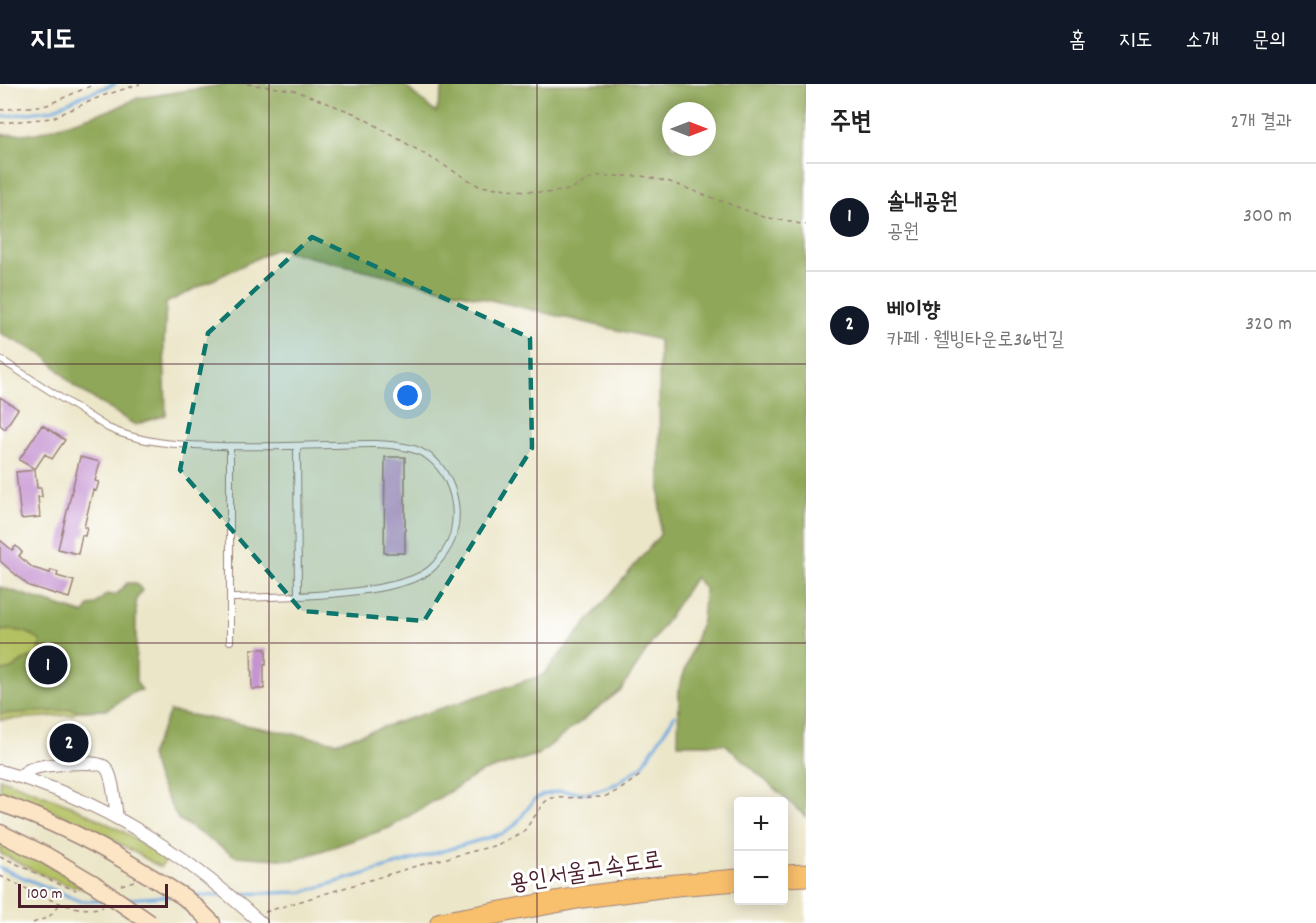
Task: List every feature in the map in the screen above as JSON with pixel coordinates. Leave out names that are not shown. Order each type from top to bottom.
[{"type":"highway","points":[[788,876],[806,875]]},
{"type":"highway","name":"용인서울고속도로","points":[[441,923],[583,897],[734,880]]},
{"type":"main road","points":[[0,803],[32,814],[88,839],[184,897],[212,923]]},
{"type":"main road","points":[[0,833],[45,855],[94,884],[150,923]]},
{"type":"street","points":[[19,777],[29,769],[45,766],[95,762],[105,766],[110,773],[117,817]]},
{"type":"street","points":[[0,771],[53,789],[117,817],[171,850],[255,917]]},
{"type":"lane","points":[[0,359],[67,404],[126,436],[165,444],[230,446],[384,444],[411,448],[426,454],[438,463],[451,487],[456,511],[454,532],[445,553],[429,572],[393,585],[365,590],[298,596],[231,598]]},
{"type":"lane","points":[[230,446],[230,641]]},
{"type":"lane","points":[[297,446],[298,596]]},
{"type":"path","points":[[0,110],[47,105],[95,84]]},
{"type":"path","points":[[0,123],[52,118],[102,96],[140,84]]},
{"type":"path","points":[[246,84],[293,90],[356,114],[478,186],[546,193],[569,190],[596,176],[642,176],[670,182],[764,217],[806,225]]},
{"type":"path","points":[[255,917],[273,908],[497,845],[524,831],[550,798],[604,797],[621,789],[642,774]]},
{"type":"path","points":[[0,876],[82,910],[107,906]]},
{"type":"path","points":[[33,923],[49,917],[61,903]]},
{"type":"highlighted area","points":[[312,237],[530,338],[532,448],[424,621],[302,611],[180,470],[208,333]]},
{"type":"green space","points":[[228,84],[403,84],[436,113],[444,84],[806,84],[806,817],[788,801],[788,797],[784,797],[725,744],[678,744],[679,688],[702,620],[705,589],[695,577],[621,690],[539,754],[480,773],[389,828],[295,860],[235,856],[178,819],[157,779],[150,755],[170,711],[337,742],[543,675],[660,535],[659,340],[276,249],[166,303],[164,344],[166,415],[135,425],[75,387],[45,356],[0,333],[0,135],[37,133],[116,108],[138,98]]},
{"type":"green space","points":[[127,583],[136,583],[142,590],[136,600],[136,682],[142,690],[136,691],[106,710],[70,709],[0,714],[0,671],[9,670],[28,658],[38,656],[41,642],[22,631],[0,631],[0,587],[84,614],[89,606],[94,605],[107,594],[118,593]]},
{"type":"green space","points":[[0,587],[85,614],[95,710],[78,711],[72,715],[0,720]]},
{"type":"green space","points":[[0,778],[70,805],[124,832],[166,861],[160,867],[82,824],[0,792]]},
{"type":"green space","points":[[0,840],[32,855],[88,889],[54,880],[0,853]]},
{"type":"building","points":[[0,397],[18,409],[5,429],[0,425]]},
{"type":"building","points":[[42,425],[65,440],[52,459],[45,454],[35,469],[19,460]]},
{"type":"building","points":[[80,457],[100,462],[95,481],[99,482],[96,491],[93,490],[84,527],[87,527],[85,536],[82,535],[78,554],[58,549]]},
{"type":"building","points":[[385,457],[405,457],[405,553],[384,553]]},
{"type":"building","points":[[35,470],[37,488],[41,488],[42,497],[38,497],[40,517],[21,519],[16,472]]},
{"type":"building","points":[[0,540],[12,550],[16,546],[22,552],[19,556],[33,568],[50,573],[51,570],[58,572],[57,576],[74,581],[69,598],[29,586],[0,561]]},
{"type":"building","points":[[251,649],[266,649],[264,689],[252,689]]},
{"type":"building","points":[[75,730],[78,749],[62,751],[60,732]]},
{"type":"waterway","points":[[0,117],[51,110],[115,84]]},
{"type":"waterway","points":[[233,894],[303,892],[504,833],[515,825],[534,800],[543,795],[560,791],[589,793],[616,784],[642,766],[675,715]]},
{"type":"waterway","points":[[0,868],[80,901],[107,901]]},
{"type":"waterway","points":[[191,896],[220,895]]},
{"type":"waterway","points":[[128,899],[169,896]]},
{"type":"place","name":"솔내공원","points":[[48,665]]},
{"type":"place","name":"베이향","points":[[69,743]]}]
